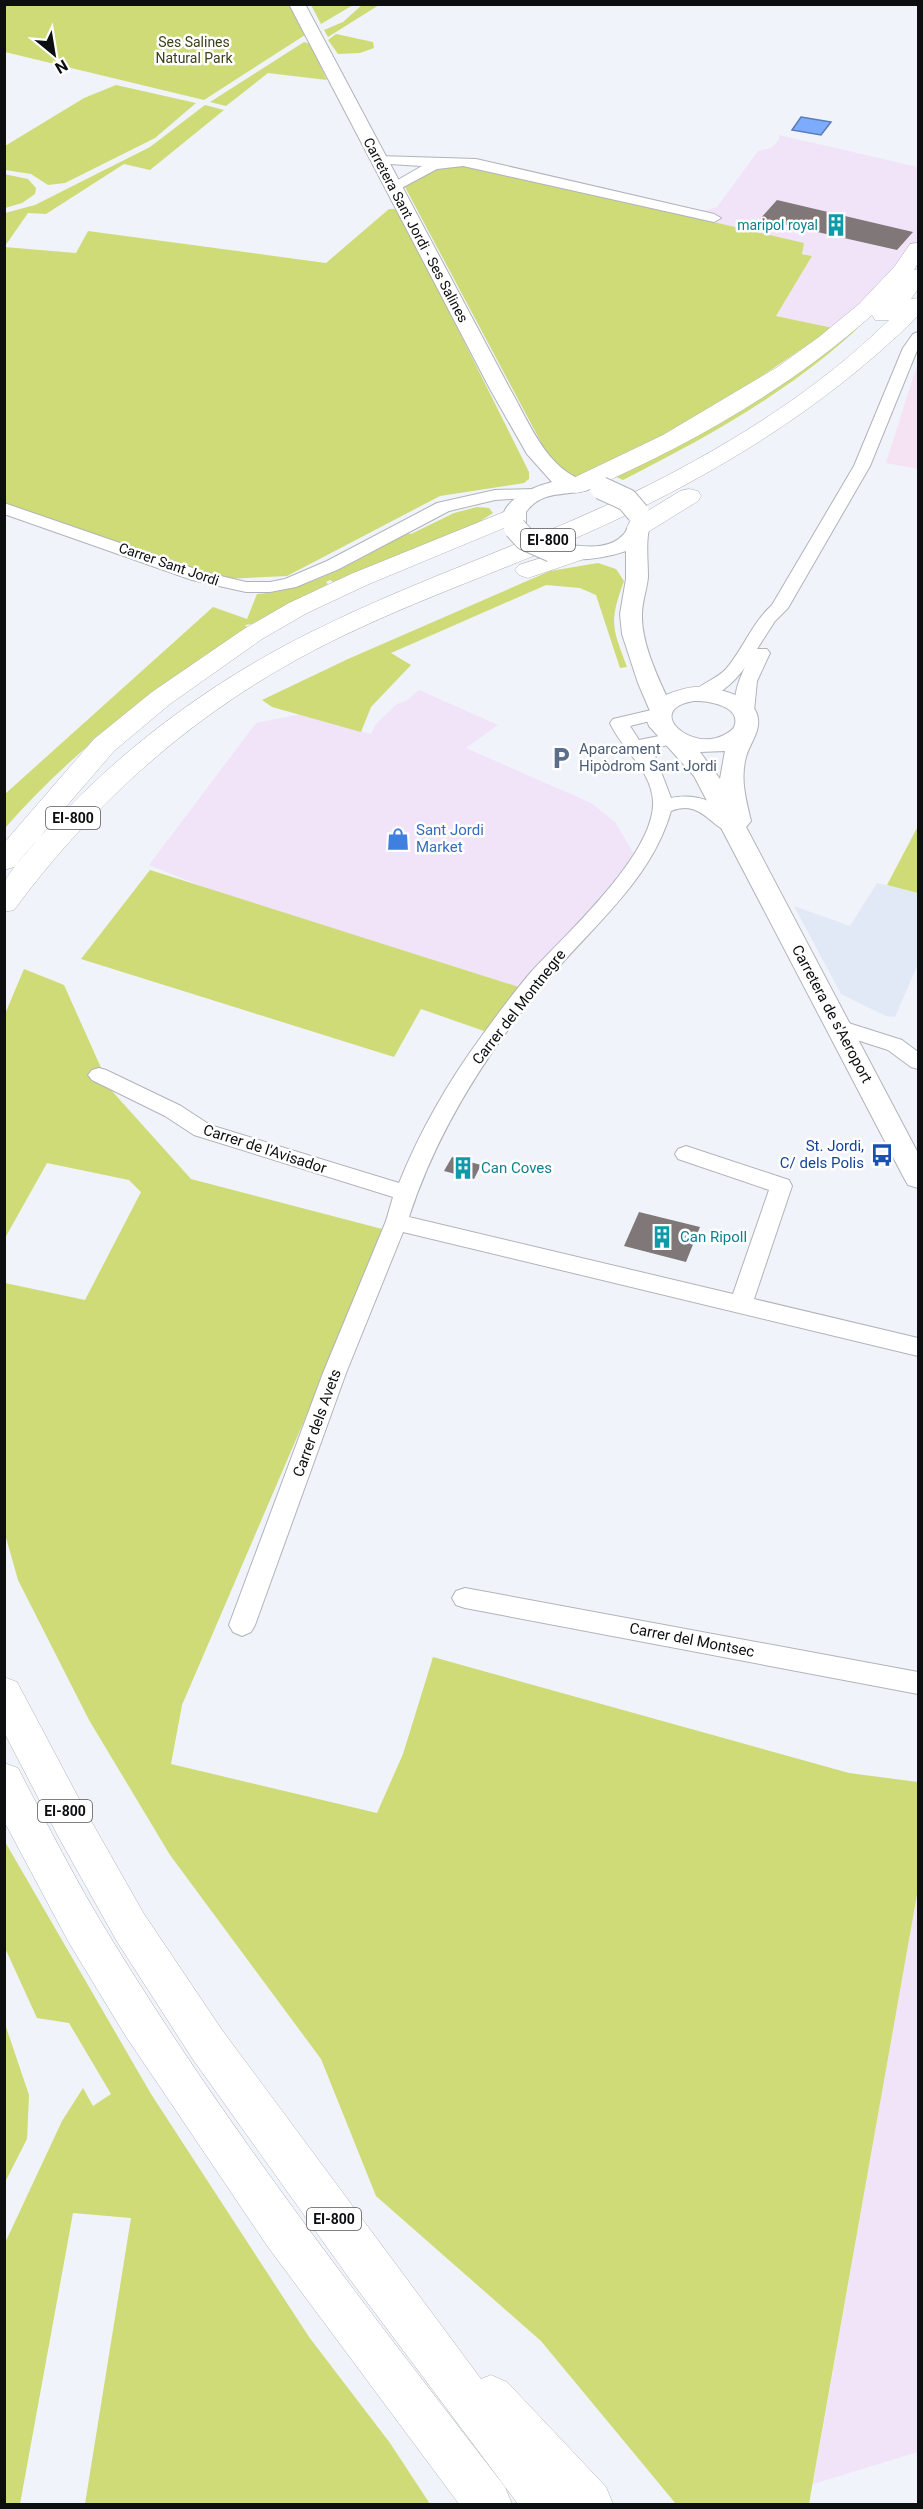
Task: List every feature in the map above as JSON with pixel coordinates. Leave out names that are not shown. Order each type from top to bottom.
[{"type":"highway","points":[[574,486],[616,469],[692,430],[800,362],[882,296],[918,249]]},
{"type":"highway","name":"EI-800","points":[[4,861],[58,801],[144,727],[222,673],[269,646],[364,599],[597,502],[652,476],[723,437],[786,397],[820,372],[879,319],[904,294],[918,275]]},
{"type":"highway","name":"EI-800","points":[[4,903],[72,818],[135,759],[190,716],[245,679],[323,636],[379,610],[612,512],[665,487],[721,456],[805,403],[878,345],[918,304]]},
{"type":"highway","points":[[638,524],[774,444],[847,385],[868,364],[878,345]]},
{"type":"highway","points":[[58,801],[105,745],[161,698],[253,634],[298,608],[360,579],[514,518]]},
{"type":"highway","points":[[135,759],[256,693],[409,619],[572,553]]},
{"type":"highway","name":"EI-800","points":[[4,1694],[72,1824],[130,1927],[207,2044],[547,2505]]},
{"type":"highway","name":"EI-800","points":[[4,1780],[95,1948],[202,2115],[287,2237],[488,2505]]},
{"type":"highway","points":[[418,2332],[488,2395],[589,2505]]},
{"type":"highway","points":[[428,2425],[467,2505]]},
{"type":"main road","name":"Carretera Sant Jordi - Ses Salines","points":[[297,4],[500,389],[537,454],[553,473],[574,486]]},
{"type":"main road","name":"Carretera Sant Jordi - Ses Salines","points":[[535,493],[541,475],[537,454]]},
{"type":"main road","points":[[637,579],[632,571],[619,561],[572,553],[525,539],[514,518],[522,502],[535,493],[574,486],[601,488],[622,496],[632,504],[638,524],[637,579],[631,614],[633,634],[661,712]]},
{"type":"main road","points":[[572,553],[623,544],[638,524]]},
{"type":"main road","points":[[644,663],[674,685],[697,694],[727,698],[744,722]]},
{"type":"main road","points":[[697,694],[674,699],[661,712],[659,721],[662,728],[676,740],[705,774],[746,850]]},
{"type":"main road","points":[[676,740],[692,745],[723,745],[735,740],[744,722]]},
{"type":"main road","points":[[744,722],[732,761],[730,776],[746,850]]},
{"type":"main road","name":"Carretera de s'Aeroport","points":[[746,850],[918,1178]]},
{"type":"street","points":[[379,160],[476,163],[714,218]]},
{"type":"street","points":[[394,188],[441,162]]},
{"type":"street","points":[[697,694],[722,682],[733,672],[773,617],[862,466],[915,343]]},
{"type":"street","name":"Carrer Sant Jordi","points":[[4,508],[222,584],[246,587],[270,586],[310,575],[430,512],[464,500],[495,495],[535,493]]},
{"type":"street","name":"Carrer Sant Jordi","points":[[464,500],[497,502],[514,518]]},
{"type":"street","points":[[744,722],[744,697],[747,681],[773,617]]},
{"type":"street","points":[[648,763],[625,736],[619,723],[661,712]]},
{"type":"street","points":[[676,740],[646,743],[643,748],[660,791],[663,807],[683,800],[700,802],[732,827]]},
{"type":"street","name":"Carrer del Montnegre","points":[[396,1222],[406,1193],[435,1130],[462,1080],[537,979],[625,882],[650,842],[659,824],[663,807]]},
{"type":"street","points":[[839,1027],[858,1035],[895,1045],[918,1062]]},
{"type":"street","name":"Carrer de l'Avisador","points":[[99,1075],[173,1111],[202,1130],[406,1193]]},
{"type":"street","points":[[686,1154],[781,1186],[741,1305]]},
{"type":"street","points":[[396,1222],[918,1347]]},
{"type":"street","name":"Carrer dels Avets","points":[[242,1625],[353,1324],[396,1222]]},
{"type":"street","name":"Carrer del Montsec","points":[[465,1598],[918,1683]]},
{"type":"shaded area","points":[[779,135],[918,167],[918,239],[893,275],[833,328],[776,316],[812,256],[696,218],[702,211],[717,207],[758,151],[771,148],[779,140]]},
{"type":"shaded area","points":[[918,362],[918,469],[886,463]]},
{"type":"shaded area","name":"Sant Jordi Market","points":[[419,690],[498,725],[466,748],[591,803],[615,822],[636,857],[620,879],[522,988],[213,891],[149,865],[256,723],[302,714],[371,734],[376,724],[397,704],[406,701]]},
{"type":"shaded area","points":[[877,883],[918,893],[918,964],[895,1017],[886,1016],[841,994],[794,906],[850,926]]},
{"type":"shaded area","points":[[918,1889],[918,2452],[813,2484]]},
{"type":"green space","points":[[363,4],[379,5],[328,37],[324,30],[343,22]]},
{"type":"green space","name":"Ses Salines Natural Park","points":[[4,5],[290,5],[305,35],[204,100],[5,52]]},
{"type":"green space","points":[[311,5],[353,5],[321,24]]},
{"type":"green space","points":[[336,34],[373,42],[374,48],[360,53],[338,54],[328,40]]},
{"type":"green space","points":[[304,42],[310,44],[327,80],[268,73],[226,106],[210,102]]},
{"type":"green space","points":[[116,85],[196,103],[155,138],[65,183],[48,185],[31,174],[5,170],[5,146],[84,98]]},
{"type":"green space","points":[[205,105],[224,110],[150,170],[124,164],[46,214],[28,213],[5,246],[5,213],[35,205],[150,147]]},
{"type":"green space","points":[[443,164],[471,166],[804,243],[802,254],[812,256],[776,316],[833,328],[694,420],[588,473],[570,476],[558,468],[543,446],[405,187]]},
{"type":"green space","points":[[4,174],[28,179],[36,188],[35,194],[22,203],[5,208]]},
{"type":"green space","points":[[389,209],[398,209],[529,472],[529,479],[524,483],[440,496],[287,576],[226,579],[5,503],[4,247],[76,253],[88,231],[326,263]]},
{"type":"green space","points":[[889,295],[847,338],[768,398],[711,433],[623,480],[614,476]]},
{"type":"green space","points":[[477,507],[489,508],[493,513],[482,520],[484,522],[333,582],[330,580],[326,582],[328,584],[252,624],[245,625],[247,627],[150,695],[89,745],[60,771],[5,828],[5,794],[213,607],[247,619],[257,594],[278,591],[317,580],[408,533],[411,534],[454,513]]},
{"type":"green space","points":[[598,563],[616,569],[624,581],[616,606],[614,624],[627,667],[620,668],[596,595],[580,588],[546,585],[391,653],[411,665],[371,707],[361,732],[272,707],[262,700],[348,659],[550,571]]},
{"type":"green space","points":[[918,828],[918,893],[887,885]]},
{"type":"green space","points":[[150,870],[522,988],[487,1032],[421,1009],[394,1057],[81,959]]},
{"type":"green space","points":[[24,969],[64,985],[111,1090],[191,1179],[386,1230],[182,1705],[171,1764],[377,1813],[403,1754],[433,1657],[849,1773],[918,1782],[918,1889],[809,2504],[676,2504],[541,2341],[376,2196],[321,2059],[170,1855],[89,1720],[18,1580],[5,1534],[5,1283],[85,1300],[141,1192],[129,1180],[47,1163],[5,1238],[5,1014]]},
{"type":"green space","points":[[4,1840],[151,2094],[309,2337],[390,2443],[430,2504],[85,2504],[131,2218],[73,2213],[20,2504],[5,2504],[5,2243],[62,2121],[83,2088],[93,2106],[111,2094],[69,2023],[37,2018],[5,1948]]},
{"type":"green space","points":[[4,2021],[29,2095],[27,2139],[5,2182]]},
{"type":"water","points":[[801,117],[831,122],[821,135],[792,130]]},
{"type":"building","name":"maripol royal","points":[[777,200],[913,232],[897,250],[760,219]]},
{"type":"building","name":"Can Coves","points":[[452,1157],[481,1165],[474,1179],[444,1171]]},
{"type":"building","name":"Can Ripoll","points":[[639,1212],[700,1227],[686,1262],[624,1246]]},
{"type":"place","name":"maripol royal","points":[[836,225]]},
{"type":"place","name":"Aparcament Hipòdrom Sant Jordi","points":[[561,758]]},
{"type":"place","name":"Sant Jordi Market","points":[[398,839]]},
{"type":"place","name":"St. Jordi, C/ dels Polis","points":[[882,1155]]},
{"type":"place","name":"Can Coves","points":[[463,1168]]},
{"type":"place","name":"Can Ripoll","points":[[662,1237]]}]
